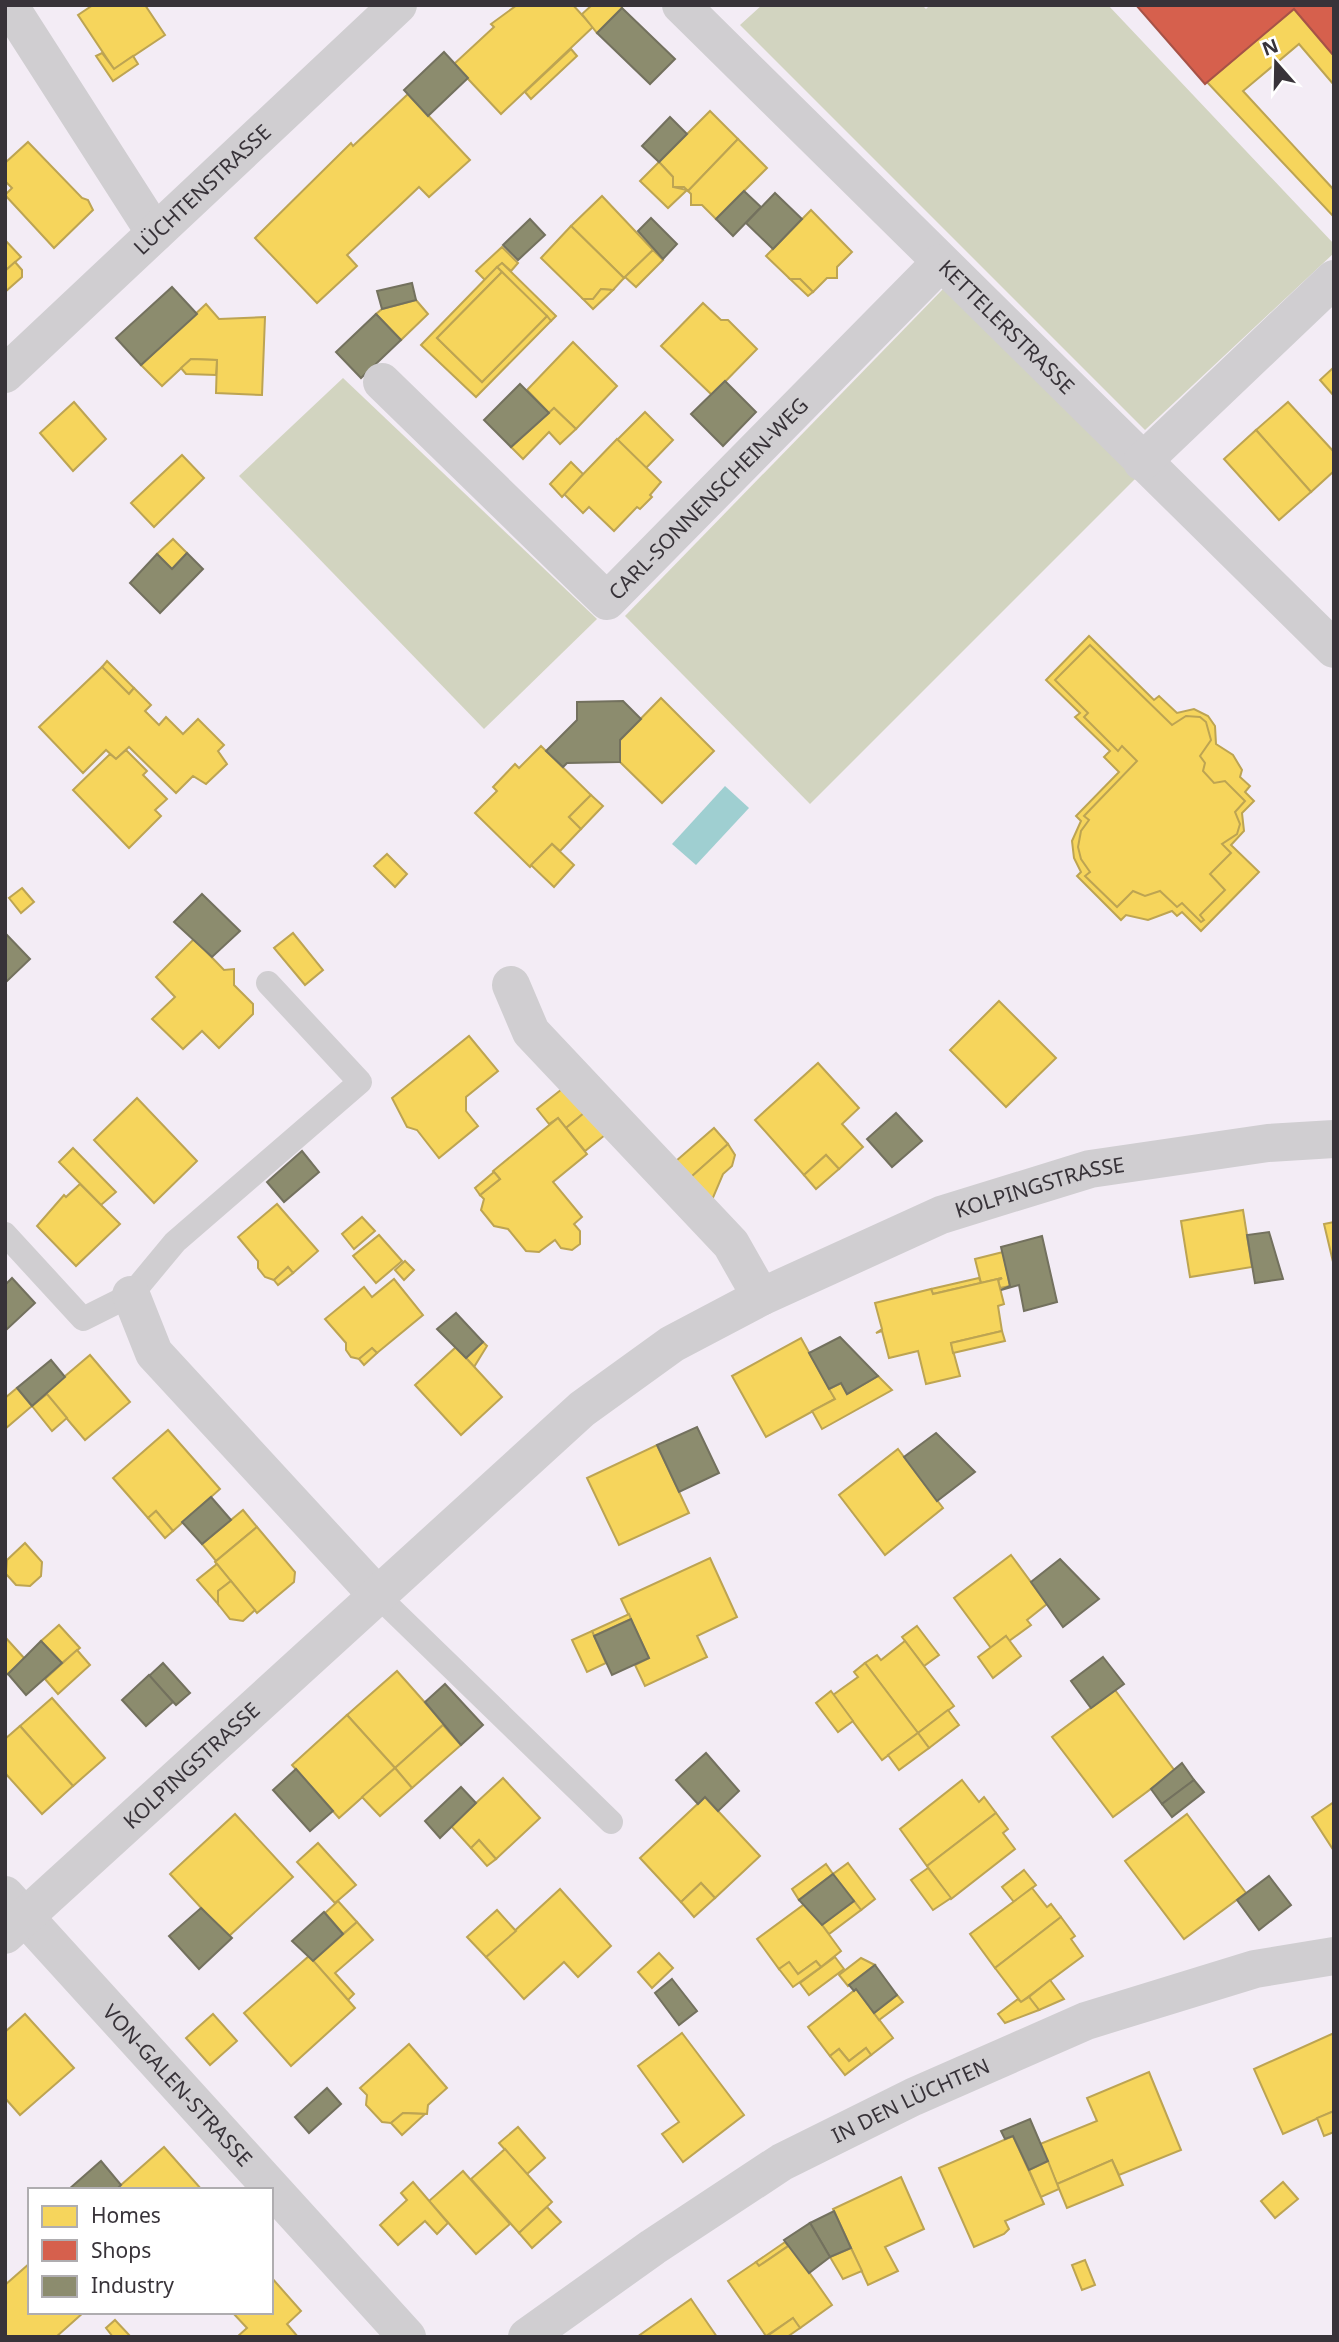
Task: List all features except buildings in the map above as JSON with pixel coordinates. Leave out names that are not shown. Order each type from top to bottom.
[{"type":"street","points":[[9,5],[155,233]]},
{"type":"street","name":"LÜCHTENSTRASSE","points":[[5,373],[398,5]]},
{"type":"street","name":"KETTELERSTRASSE","points":[[681,5],[1334,649]]},
{"type":"street","name":"CARL-SONNENSCHEIN-WEG","points":[[382,382],[607,600],[940,263]]},
{"type":"street","points":[[1142,462],[1334,279]]},
{"type":"street","points":[[511,985],[531,1032],[731,1244],[761,1297]]},
{"type":"street","name":"KOLPINGSTRASSE","points":[[12,1916],[378,1596],[582,1409],[672,1344],[761,1297],[941,1215],[1090,1169],[1268,1143],[1334,1139]]},
{"type":"street","points":[[131,1295],[154,1353],[378,1596]]},
{"type":"street","name":"VON-GALEN-STRASSE","points":[[12,1916],[267,2188]]},
{"type":"street","name":"IN DEN LÜCHTEN","points":[[527,2337],[653,2247],[782,2162],[913,2097],[1086,2021],[1255,1969],[1334,1956]]},
{"type":"street","name":"VON-GALEN-STRASSE","points":[[273,2194],[407,2337]]},
{"type":"lane","points":[[5,1234],[83,1319],[131,1295],[175,1242],[360,1082],[268,983]]},
{"type":"lane","points":[[378,1596],[611,1822]]},
{"type":"green space","points":[[762,5],[922,5],[926,9],[930,5],[1108,5],[1334,244],[1334,253],[1145,430],[740,25]]},
{"type":"green space","points":[[944,288],[1136,478],[810,804],[625,616]]},
{"type":"green space","points":[[343,378],[597,619],[484,729],[239,476]]},
{"type":"water","points":[[725,786],[749,808],[696,865],[672,844]]}]
